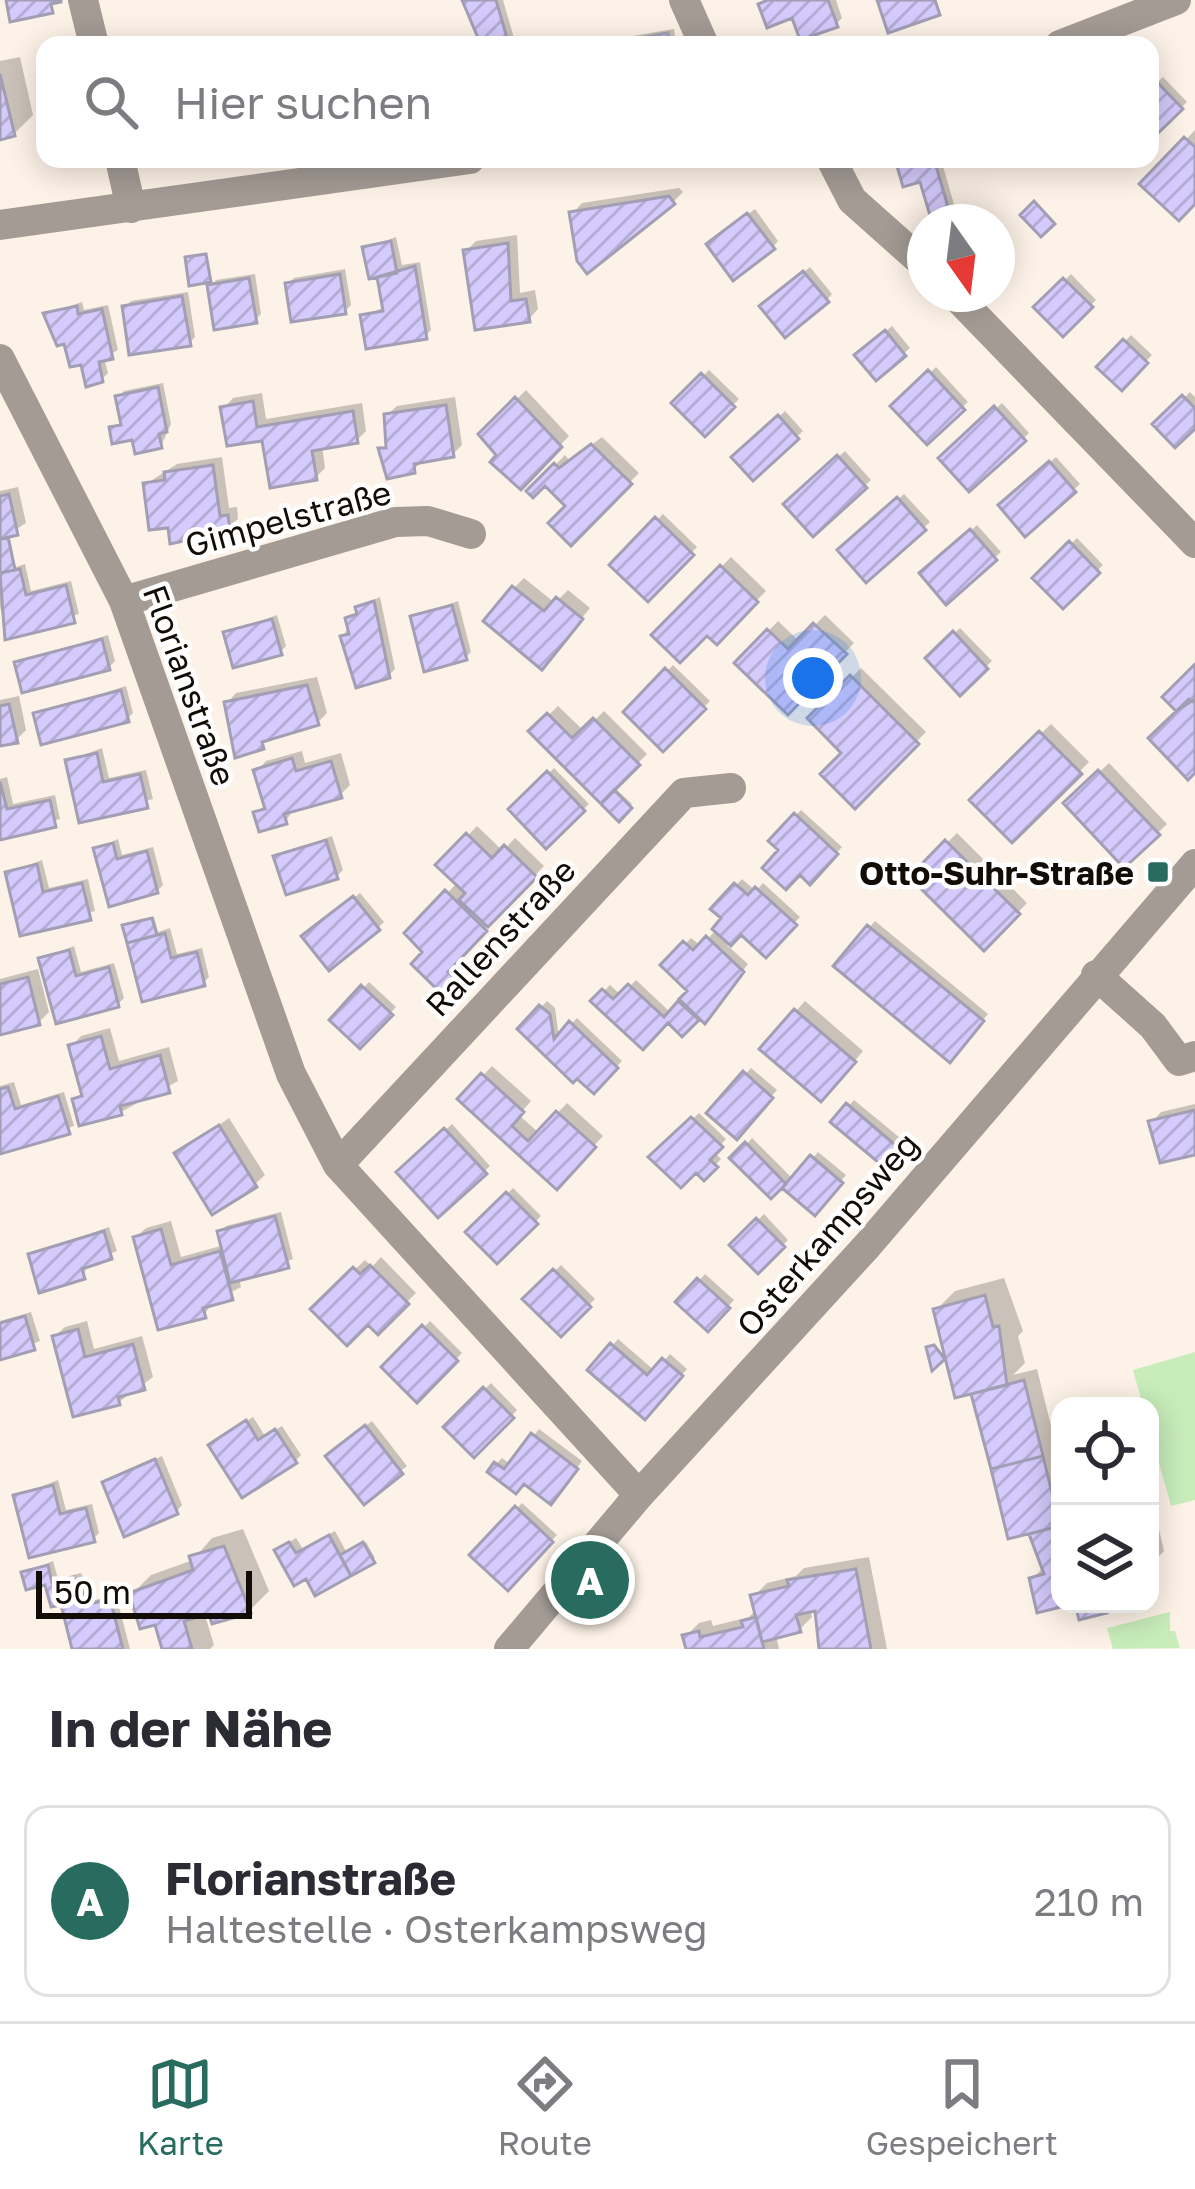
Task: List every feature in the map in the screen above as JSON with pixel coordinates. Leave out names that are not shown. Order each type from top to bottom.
[{"type":"street","points":[[83,0],[92,36]]},
{"type":"street","points":[[684,0],[700,36]]},
{"type":"street","points":[[1083,36],[1176,0]]},
{"type":"street","points":[[122,168],[131,208]]},
{"type":"street","points":[[0,225],[408,168]]},
{"type":"street","points":[[836,168],[852,200],[907,250]]},
{"type":"street","points":[[971,312],[1195,543]]},
{"type":"street","name":"Florianstraße","points":[[0,359],[124,601],[291,1074],[338,1166],[639,1495]]},
{"type":"street","name":"Gimpelstraße","points":[[124,601],[394,522],[428,521],[471,534]]},
{"type":"street","name":"Rallenstraße","points":[[338,1166],[684,793],[731,788]]},
{"type":"street","name":"Osterkampsweg","points":[[509,1649],[639,1495],[867,1246],[1195,864]]},
{"type":"street","points":[[1096,975],[1153,1026],[1179,1061],[1195,1057]]},
{"type":"green space","points":[[1195,1352],[1195,1500],[1171,1506],[1159,1463],[1159,1397],[1140,1397],[1133,1370]]},
{"type":"green space","points":[[1170,1612],[1170,1631],[1175,1631],[1180,1648],[1113,1649],[1107,1628]]},
{"type":"building","points":[[6,0],[61,2],[51,4],[53,13],[10,22]]},
{"type":"building","points":[[462,0],[496,0],[506,36],[477,36]]},
{"type":"building","points":[[828,0],[838,27],[799,36],[792,18],[767,28],[758,4]]},
{"type":"building","points":[[877,0],[935,0],[940,15],[888,33]]},
{"type":"building","points":[[0,74],[15,136],[0,140]]},
{"type":"building","points":[[1159,84],[1183,109],[1159,132]]},
{"type":"building","points":[[1184,137],[1195,147],[1195,204],[1179,221],[1139,184]]},
{"type":"building","points":[[898,168],[937,168],[947,204],[927,204],[920,182],[903,187]]},
{"type":"building","points":[[669,196],[675,204],[587,274],[577,261],[569,212]]},
{"type":"building","points":[[1034,201],[1055,224],[1041,237],[1020,215]]},
{"type":"building","points":[[747,213],[775,249],[733,281],[706,244]]},
{"type":"building","points":[[391,241],[397,273],[369,279],[362,247]]},
{"type":"building","points":[[508,243],[511,301],[526,299],[530,322],[475,330],[463,250]]},
{"type":"building","points":[[206,254],[211,282],[189,286],[185,257]]},
{"type":"building","points":[[415,266],[427,339],[366,349],[360,315],[383,311],[377,277]]},
{"type":"building","points":[[803,271],[829,302],[785,338],[759,306]]},
{"type":"building","points":[[340,274],[346,314],[291,322],[285,283]]},
{"type":"building","points":[[249,278],[257,323],[214,330],[207,285]]},
{"type":"building","points":[[1063,278],[1093,307],[1063,337],[1033,307]]},
{"type":"building","points":[[182,296],[191,346],[129,355],[122,306]]},
{"type":"building","points":[[77,306],[78,314],[102,309],[113,359],[99,362],[103,382],[86,387],[81,365],[70,367],[64,344],[57,346],[43,313]]},
{"type":"building","points":[[885,330],[906,356],[876,381],[854,355]]},
{"type":"building","points":[[1123,339],[1148,363],[1122,391],[1096,367]]},
{"type":"building","points":[[928,370],[965,410],[927,445],[890,406]]},
{"type":"building","points":[[701,373],[735,407],[705,437],[671,403]]},
{"type":"building","points":[[158,387],[167,432],[159,434],[162,448],[135,454],[132,440],[112,444],[109,427],[121,425],[115,396]]},
{"type":"building","points":[[1182,395],[1195,408],[1195,429],[1175,448],[1152,424]]},
{"type":"building","points":[[515,397],[562,447],[521,490],[490,462],[496,455],[478,434]]},
{"type":"building","points":[[253,401],[257,427],[353,411],[358,443],[312,451],[317,480],[270,488],[262,441],[227,446],[220,407]]},
{"type":"building","points":[[446,405],[454,457],[414,464],[415,473],[387,479],[378,448],[386,448],[384,414]]},
{"type":"building","points":[[994,406],[1026,441],[969,492],[938,458]]},
{"type":"building","points":[[778,415],[799,439],[753,481],[731,457]]},
{"type":"building","points":[[591,444],[632,484],[571,546],[548,523],[565,506],[545,486],[533,498],[526,491],[554,463],[559,468]]},
{"type":"building","points":[[837,455],[867,488],[813,537],[783,504]]},
{"type":"building","points":[[1049,461],[1076,492],[1025,537],[998,505]]},
{"type":"building","points":[[213,465],[220,516],[228,515],[230,531],[170,544],[168,528],[149,530],[143,483],[165,480],[164,472]]},
{"type":"building","points":[[9,494],[18,535],[0,539],[0,496]]},
{"type":"building","points":[[897,497],[926,530],[866,583],[837,550]]},
{"type":"building","points":[[655,517],[694,555],[648,602],[609,565]]},
{"type":"building","points":[[970,529],[997,560],[946,605],[919,573]]},
{"type":"building","points":[[8,537],[15,570],[0,573],[0,539]]},
{"type":"building","points":[[1069,541],[1100,573],[1063,609],[1032,578]]},
{"type":"building","points":[[720,565],[758,602],[717,645],[707,636],[680,663],[651,635]]},
{"type":"building","points":[[20,569],[26,595],[66,585],[75,623],[5,640],[0,573]]},
{"type":"building","points":[[512,586],[544,611],[556,597],[583,619],[542,670],[483,621]]},
{"type":"building","points":[[374,601],[390,678],[356,688],[340,636],[349,634],[345,618],[357,614],[355,607]]},
{"type":"building","points":[[452,605],[467,660],[424,672],[410,616]]},
{"type":"building","points":[[272,619],[282,655],[233,668],[223,632]]},
{"type":"building","points":[[813,623],[847,654],[788,715],[734,663],[767,629],[788,649]]},
{"type":"building","points":[[953,631],[988,669],[960,696],[925,658]]},
{"type":"building","points":[[102,639],[110,670],[22,693],[14,662]]},
{"type":"building","points":[[1195,664],[1195,699],[1176,711],[1162,697]]},
{"type":"building","points":[[665,668],[706,709],[663,752],[623,712]]},
{"type":"building","points":[[850,675],[919,744],[855,809],[820,774],[841,753],[807,718]]},
{"type":"building","points":[[307,685],[319,725],[262,742],[264,749],[235,758],[224,702]]},
{"type":"building","points":[[121,690],[129,722],[41,745],[33,713]]},
{"type":"building","points":[[1189,699],[1195,703],[1195,773],[1188,780],[1148,738]]},
{"type":"building","points":[[9,704],[18,743],[0,746],[0,706]]},
{"type":"building","points":[[547,713],[572,738],[593,718],[640,765],[601,804],[528,731]]},
{"type":"building","points":[[1039,731],[1082,774],[1012,843],[969,800]]},
{"type":"building","points":[[97,753],[103,782],[140,774],[148,808],[79,823],[65,760]]},
{"type":"building","points":[[292,758],[296,771],[331,761],[342,798],[284,814],[287,824],[259,832],[253,812],[265,809],[253,770]]},
{"type":"building","points":[[1098,770],[1160,835],[1124,868],[1063,803]]},
{"type":"building","points":[[547,771],[585,811],[546,849],[508,809]]},
{"type":"building","points":[[0,782],[7,809],[50,800],[56,827],[0,840]]},
{"type":"building","points":[[614,790],[632,808],[619,822],[601,804]]},
{"type":"building","points":[[794,813],[838,854],[810,885],[800,875],[786,890],[762,868],[778,850],[768,841]]},
{"type":"building","points":[[466,833],[492,858],[504,845],[537,877],[488,927],[459,900],[465,893],[435,865]]},
{"type":"building","points":[[326,840],[338,879],[286,895],[273,856]]},
{"type":"building","points":[[945,840],[1020,914],[984,951],[909,877]]},
{"type":"building","points":[[113,843],[117,859],[147,851],[158,893],[109,907],[93,848]]},
{"type":"building","points":[[37,864],[43,892],[82,883],[91,920],[20,936],[5,872]]},
{"type":"building","points":[[734,883],[748,895],[755,887],[797,925],[766,958],[741,935],[731,946],[712,929],[721,918],[710,909]]},
{"type":"building","points":[[445,890],[487,931],[448,972],[456,979],[442,994],[411,964],[422,952],[404,933]]},
{"type":"building","points":[[353,896],[380,930],[329,971],[301,936]]},
{"type":"building","points":[[152,918],[157,935],[127,943],[122,925]]},
{"type":"building","points":[[867,925],[984,1021],[950,1063],[833,966]]},
{"type":"building","points":[[165,933],[171,958],[197,952],[205,986],[142,1002],[127,943]]},
{"type":"building","points":[[706,936],[744,972],[705,1024],[679,999],[687,991],[660,965],[683,941],[693,950]]},
{"type":"building","points":[[69,950],[76,976],[109,967],[119,1007],[56,1024],[38,958]]},
{"type":"building","points":[[28,977],[40,1025],[0,1035],[0,984]]},
{"type":"building","points":[[628,984],[664,1017],[678,1001],[699,1020],[682,1037],[668,1023],[643,1050],[590,1001],[602,989],[613,999]]},
{"type":"building","points":[[361,985],[393,1015],[360,1049],[329,1020]]},
{"type":"building","points":[[539,1005],[550,1014],[554,1039],[569,1021],[618,1068],[594,1094],[577,1079],[573,1083],[517,1029]]},
{"type":"building","points":[[794,1009],[856,1062],[821,1102],[759,1049]]},
{"type":"building","points":[[101,1036],[110,1069],[160,1055],[170,1093],[120,1106],[122,1115],[79,1126],[72,1099],[82,1096],[68,1045]]},
{"type":"building","points":[[743,1071],[773,1098],[737,1140],[706,1113]]},
{"type":"building","points":[[481,1073],[524,1112],[512,1126],[528,1141],[556,1111],[596,1147],[557,1190],[457,1099]]},
{"type":"building","points":[[8,1087],[15,1109],[58,1096],[70,1134],[0,1154],[0,1089]]},
{"type":"building","points":[[846,1103],[901,1150],[885,1168],[830,1122]]},
{"type":"building","points":[[1195,1110],[1195,1155],[1160,1163],[1148,1121]]},
{"type":"building","points":[[691,1117],[723,1147],[710,1160],[718,1167],[704,1181],[696,1173],[681,1188],[648,1157]]},
{"type":"building","points":[[219,1125],[257,1187],[212,1215],[174,1153]]},
{"type":"building","points":[[444,1128],[487,1174],[438,1218],[396,1172]]},
{"type":"building","points":[[745,1142],[786,1184],[771,1199],[729,1158]]},
{"type":"building","points":[[810,1155],[843,1183],[815,1216],[782,1188]]},
{"type":"building","points":[[506,1192],[538,1224],[497,1264],[465,1232]]},
{"type":"building","points":[[275,1216],[289,1268],[230,1283],[217,1231]]},
{"type":"building","points":[[756,1218],[785,1247],[758,1274],[729,1245]]},
{"type":"building","points":[[161,1229],[171,1265],[220,1251],[233,1300],[203,1308],[206,1318],[158,1330],[133,1237]]},
{"type":"building","points":[[104,1231],[112,1259],[82,1269],[85,1279],[39,1293],[28,1254]]},
{"type":"building","points":[[370,1265],[409,1304],[378,1335],[368,1325],[347,1346],[310,1309],[353,1267],[360,1274]]},
{"type":"building","points":[[553,1269],[591,1307],[561,1337],[522,1299]]},
{"type":"building","points":[[697,1278],[730,1308],[708,1332],[675,1302]]},
{"type":"building","points":[[985,1295],[993,1327],[999,1326],[1007,1385],[955,1398],[933,1309]]},
{"type":"building","points":[[25,1316],[35,1350],[0,1360],[0,1323]]},
{"type":"building","points":[[422,1325],[458,1361],[417,1403],[381,1367]]},
{"type":"building","points":[[78,1329],[85,1357],[133,1344],[145,1390],[118,1397],[120,1405],[73,1417],[52,1336]]},
{"type":"building","points":[[610,1343],[647,1375],[662,1358],[683,1376],[645,1420],[587,1370]]},
{"type":"building","points":[[934,1345],[945,1359],[932,1371],[926,1347]]},
{"type":"building","points":[[1024,1380],[1043,1456],[991,1469],[971,1394]]},
{"type":"building","points":[[483,1387],[514,1418],[474,1458],[443,1427]]},
{"type":"building","points":[[246,1420],[258,1440],[275,1429],[297,1463],[242,1498],[208,1445]]},
{"type":"building","points":[[365,1425],[403,1474],[364,1505],[325,1456]]},
{"type":"building","points":[[531,1433],[578,1469],[551,1505],[524,1484],[516,1494],[487,1472],[494,1462],[504,1469]]},
{"type":"building","points":[[1043,1456],[1051,1489],[1051,1528],[1008,1539],[991,1469]]},
{"type":"building","points":[[155,1459],[178,1514],[124,1537],[102,1482]]},
{"type":"building","points":[[53,1485],[60,1514],[86,1508],[95,1542],[29,1558],[13,1495]]},
{"type":"building","points":[[515,1506],[553,1542],[508,1591],[469,1555]]},
{"type":"building","points":[[1051,1528],[1051,1610],[1037,1613],[1029,1578],[1044,1574],[1029,1534]]},
{"type":"building","points":[[329,1535],[351,1576],[315,1596],[306,1579],[294,1586],[274,1550],[289,1542],[296,1553]]},
{"type":"building","points":[[363,1542],[375,1563],[351,1576],[340,1555]]},
{"type":"building","points":[[224,1546],[251,1613],[212,1624],[209,1614],[184,1621],[192,1649],[162,1649],[155,1625],[140,1629],[129,1593],[193,1570],[189,1556]]},
{"type":"building","points":[[48,1565],[52,1583],[74,1577],[89,1604],[110,1599],[123,1649],[72,1649],[61,1605],[51,1607],[45,1585],[26,1590],[21,1572]]},
{"type":"building","points":[[856,1569],[871,1649],[819,1649],[815,1611],[796,1615],[801,1632],[762,1642],[750,1595],[789,1586],[787,1580]]},
{"type":"building","points":[[1077,1613],[1107,1613],[1079,1620]]},
{"type":"building","points":[[756,1617],[764,1649],[686,1649],[682,1635],[699,1631],[700,1637],[743,1627],[741,1621]]},
{"type":"place","name":"Otto-Suhr-Straße","points":[[1158,872]]},
{"type":"place","name":"Florianstraße","points":[[590,1580]]}]
